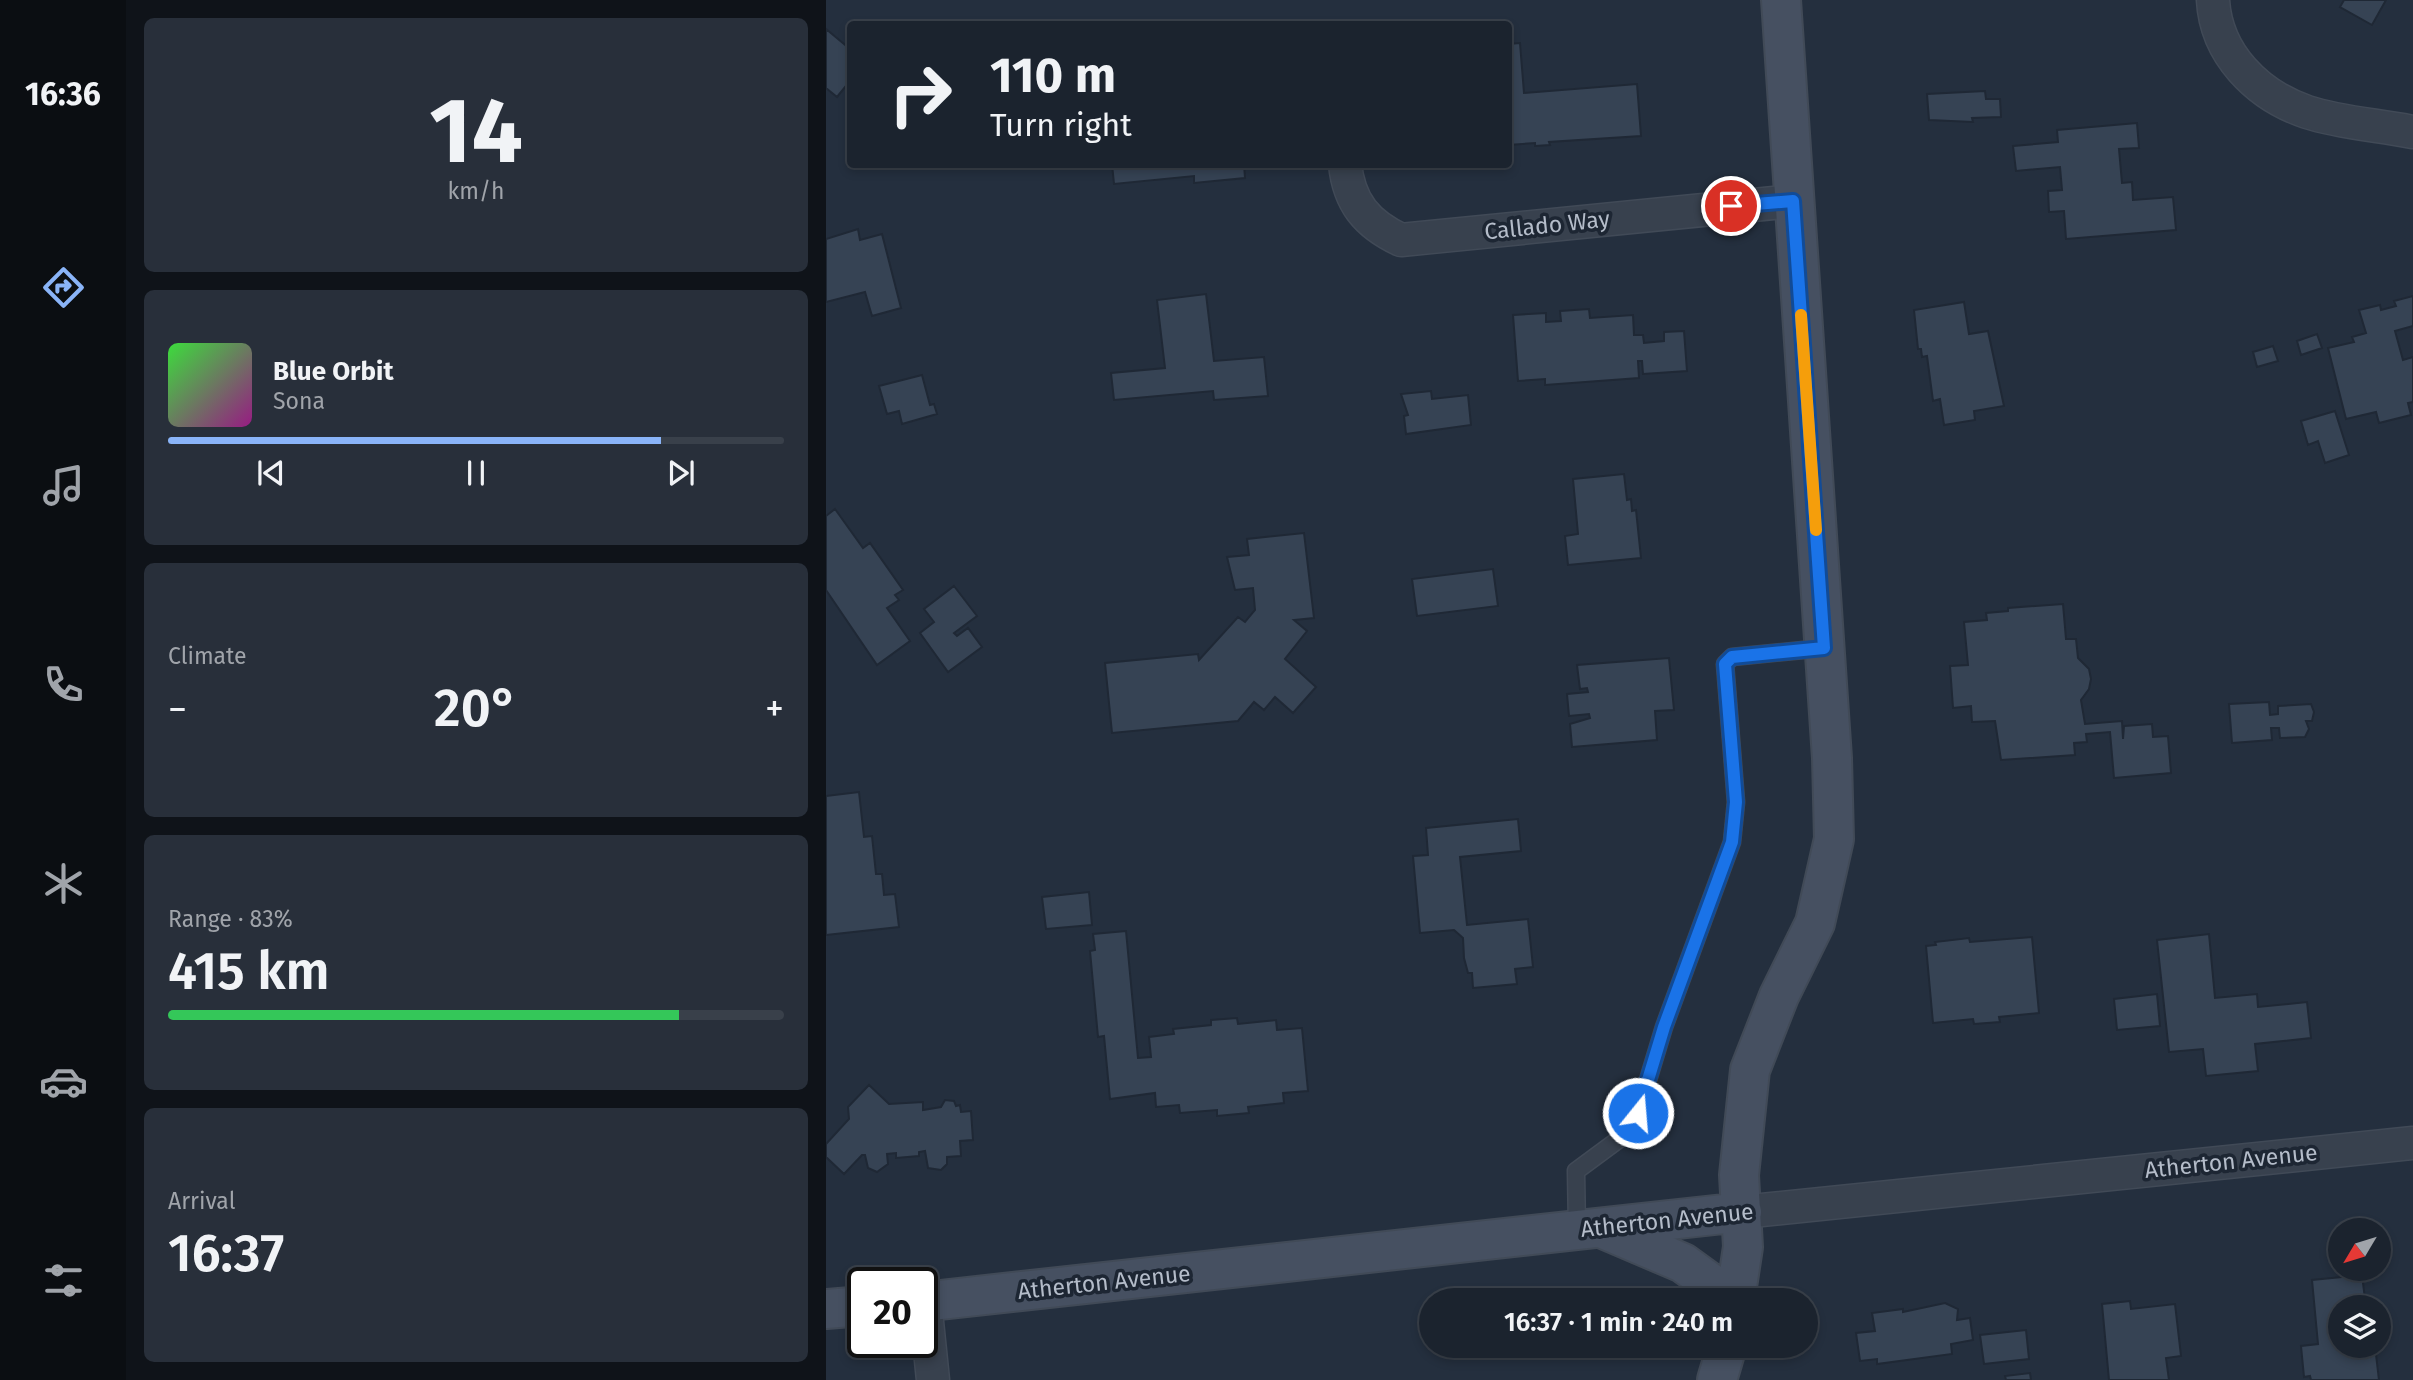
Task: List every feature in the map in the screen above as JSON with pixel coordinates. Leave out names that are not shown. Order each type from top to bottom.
[{"type":"main road","points":[[1737,1288],[1743,1247],[1739,1175],[1750,1070],[1779,996],[1815,923],[1834,839],[1832,758],[1781,0]]},
{"type":"main road","name":"Atherton Avenue","points":[[938,1300],[1742,1212]]},
{"type":"main road","points":[[1588,1228],[1683,1263],[1718,1288]]},
{"type":"main road","points":[[826,1309],[847,1307]]},
{"type":"main road","points":[[1717,1380],[1723,1358]]},
{"type":"street","points":[[2213,0],[2214,20],[2232,58],[2260,89],[2307,112],[2413,132]]},
{"type":"street","name":"Callado Way","points":[[1345,168],[1347,185],[1359,210],[1377,229],[1401,240],[1793,201]]},
{"type":"street","name":"Atherton Avenue","points":[[1742,1212],[2413,1143]]},
{"type":"street","points":[[930,1358],[933,1380]]},
{"type":"lane","points":[[1588,1228],[1576,1171],[1622,1137],[1638,1113],[1664,1027],[1732,842],[1736,802],[1725,664],[1732,657],[1824,648]]},
{"type":"building","points":[[2344,0],[2386,0],[2372,25],[2340,7]]},
{"type":"building","points":[[826,29],[847,46],[847,85],[837,97],[826,88]]},
{"type":"building","points":[[1520,43],[1524,93],[1637,84],[1641,136],[1549,142],[1550,145],[1512,145],[1512,44]]},
{"type":"building","points":[[1985,91],[1986,99],[2000,99],[2001,117],[1972,118],[1973,122],[1929,120],[1927,94]]},
{"type":"building","points":[[2137,123],[2139,148],[2119,149],[2122,183],[2132,182],[2133,200],[2173,197],[2176,230],[2066,239],[2064,211],[2049,212],[2048,191],[2062,190],[2060,167],[2016,171],[2013,146],[2058,142],[2057,130]]},
{"type":"building","points":[[1112,168],[1244,168],[1245,178],[1194,183],[1194,176],[1114,184]]},
{"type":"building","points":[[858,229],[860,240],[882,234],[901,308],[872,316],[865,292],[826,302],[826,239]]},
{"type":"building","points":[[1206,294],[1214,361],[1264,357],[1268,396],[1214,400],[1213,391],[1114,400],[1111,373],[1165,368],[1157,300]]},
{"type":"building","points":[[2413,296],[2413,326],[2395,331],[2403,360],[2413,357],[2413,402],[2408,403],[2411,415],[2379,423],[2376,412],[2346,419],[2328,348],[2354,342],[2352,337],[2366,333],[2359,310],[2380,305],[2381,310],[2396,306],[2394,301]]},
{"type":"building","points":[[1964,302],[1969,334],[1988,331],[2004,406],[1974,411],[1975,420],[1944,425],[1940,399],[1933,401],[1927,356],[1922,357],[1921,349],[1918,349],[1914,310]]},
{"type":"building","points":[[1589,309],[1590,318],[1633,315],[1634,335],[1643,335],[1644,343],[1664,341],[1664,332],[1684,331],[1687,371],[1643,374],[1642,361],[1638,361],[1639,378],[1545,385],[1545,379],[1518,381],[1513,315],[1546,313],[1546,322],[1561,321],[1560,311]]},
{"type":"building","points":[[2317,334],[2322,348],[2301,355],[2297,341]]},
{"type":"building","points":[[2273,346],[2278,361],[2257,367],[2253,352]]},
{"type":"building","points":[[922,375],[930,405],[934,404],[937,414],[902,424],[899,411],[887,414],[879,386]]},
{"type":"building","points":[[1431,391],[1432,399],[1468,395],[1471,425],[1406,434],[1404,416],[1408,415],[1401,394]]},
{"type":"building","points":[[2335,411],[2349,455],[2325,463],[2318,441],[2308,445],[2301,421]]},
{"type":"building","points":[[1624,474],[1627,500],[1631,499],[1632,511],[1636,510],[1641,558],[1568,565],[1565,536],[1578,534],[1573,479]]},
{"type":"building","points":[[835,509],[863,548],[870,543],[903,590],[895,595],[899,600],[887,608],[910,641],[877,665],[826,590],[826,516]]},
{"type":"building","points":[[1304,533],[1314,618],[1294,620],[1307,631],[1285,659],[1316,687],[1293,713],[1275,697],[1264,710],[1254,702],[1238,721],[1112,733],[1105,663],[1198,654],[1199,660],[1238,617],[1245,622],[1255,610],[1253,588],[1235,590],[1227,557],[1249,555],[1247,539]]},
{"type":"building","points":[[1493,569],[1498,606],[1417,616],[1412,579]]},
{"type":"building","points":[[954,586],[977,616],[954,633],[957,636],[968,628],[982,647],[948,672],[920,633],[934,622],[924,609]]},
{"type":"building","points":[[2063,604],[2066,639],[2076,639],[2078,658],[2089,669],[2091,679],[2089,689],[2081,700],[2085,724],[2122,721],[2123,739],[2124,726],[2152,724],[2153,737],[2168,736],[2171,773],[2114,778],[2110,732],[2086,734],[2087,742],[2074,743],[2075,755],[2001,760],[1995,721],[1972,722],[1971,706],[1953,708],[1950,666],[1968,665],[1964,622],[1987,620],[1986,613],[2008,611],[2008,608]]},
{"type":"building","points":[[1669,658],[1674,710],[1655,711],[1657,740],[1572,747],[1570,724],[1590,718],[1589,714],[1569,716],[1567,694],[1588,692],[1587,688],[1580,689],[1577,665]]},
{"type":"building","points":[[2269,702],[2270,715],[2278,714],[2278,706],[2311,704],[2314,712],[2312,721],[2306,721],[2309,729],[2305,737],[2280,738],[2279,728],[2271,728],[2272,740],[2232,743],[2229,704]]},
{"type":"building","points":[[859,792],[864,837],[872,836],[876,874],[882,874],[884,895],[895,894],[899,927],[826,935],[826,796]]},
{"type":"building","points":[[1518,819],[1521,851],[1460,857],[1467,925],[1528,919],[1533,967],[1515,969],[1517,984],[1473,988],[1472,973],[1468,973],[1464,958],[1463,938],[1454,930],[1420,933],[1413,856],[1428,855],[1426,828]]},
{"type":"building","points":[[1089,892],[1092,925],[1046,929],[1042,897]]},
{"type":"building","points":[[1126,931],[1138,1058],[1151,1057],[1149,1037],[1174,1034],[1173,1029],[1211,1025],[1211,1020],[1237,1018],[1238,1024],[1276,1020],[1277,1030],[1302,1028],[1308,1091],[1283,1093],[1284,1103],[1248,1107],[1249,1113],[1217,1116],[1217,1110],[1180,1113],[1179,1105],[1156,1107],[1155,1093],[1110,1099],[1104,1036],[1098,1037],[1090,951],[1095,950],[1093,934]]},
{"type":"building","points":[[2209,934],[2215,998],[2257,994],[2258,1007],[2307,1002],[2311,1038],[2255,1044],[2258,1071],[2206,1076],[2203,1049],[2169,1052],[2157,940]]},
{"type":"building","points":[[2032,937],[2039,1013],[1999,1017],[2000,1022],[1974,1024],[1973,1019],[1933,1023],[1926,946],[1936,945],[1935,942],[1969,938],[1970,942]]},
{"type":"building","points":[[2157,994],[2160,1026],[2117,1030],[2114,999]]},
{"type":"building","points":[[869,1085],[889,1104],[923,1102],[923,1110],[941,1107],[945,1100],[954,1101],[956,1106],[960,1105],[961,1112],[971,1111],[973,1140],[960,1141],[961,1156],[947,1157],[947,1164],[941,1170],[928,1168],[925,1151],[919,1152],[919,1156],[896,1158],[896,1153],[887,1154],[888,1164],[877,1172],[868,1168],[865,1155],[862,1155],[844,1174],[826,1157],[826,1144],[849,1119],[848,1107]]},
{"type":"building","points":[[2312,1280],[2363,1281],[2364,1295],[2328,1295],[2328,1358],[2376,1358],[2379,1380],[2311,1380],[2310,1376],[2304,1377],[2301,1346],[2318,1344]]},
{"type":"building","points":[[2130,1301],[2131,1309],[2175,1304],[2181,1356],[2166,1358],[2169,1380],[2109,1380],[2102,1304]]},
{"type":"building","points":[[1945,1303],[1958,1309],[1957,1320],[1970,1318],[1973,1340],[1951,1344],[1952,1354],[1877,1364],[1877,1359],[1860,1361],[1856,1333],[1875,1331],[1872,1313],[1903,1309],[1903,1312]]},
{"type":"building","points":[[2026,1330],[2029,1359],[1984,1364],[1980,1335]]},
{"type":"building","points":[[2030,1373],[2031,1380],[2006,1380],[2005,1376]]},
{"type":"slow traffic","points":[[1801,315],[1816,530]]},
{"type":"route","points":[[1638,1113],[1664,1027],[1732,842],[1736,802],[1725,664],[1732,657],[1824,648],[1793,201],[1731,206]]}]
